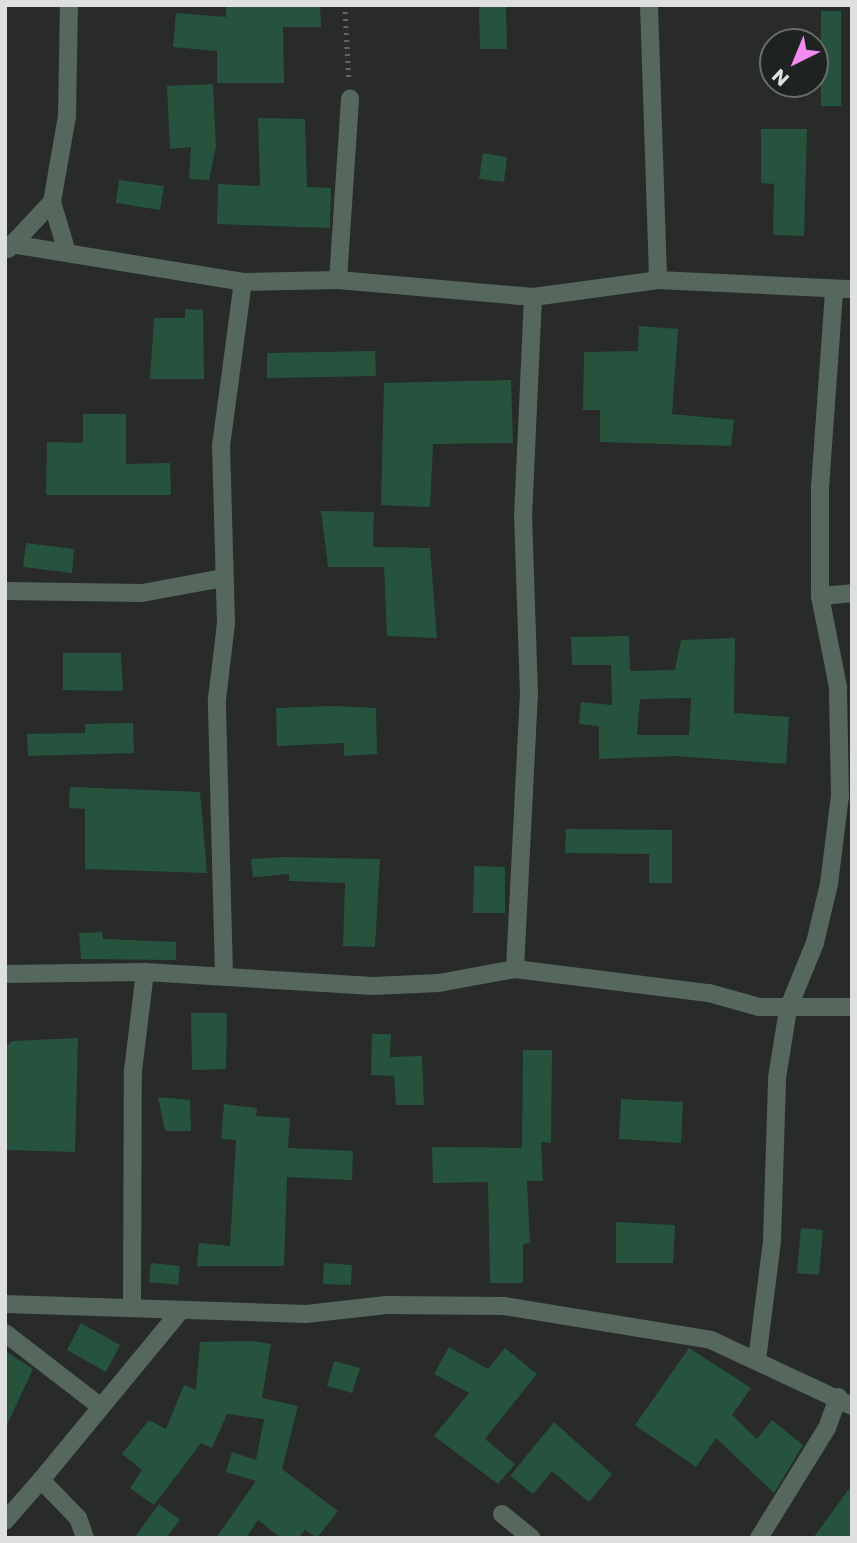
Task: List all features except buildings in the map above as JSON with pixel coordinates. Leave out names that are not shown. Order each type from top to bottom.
[{"type":"street","points":[[66,249],[52,202],[66,116],[69,5]]},
{"type":"street","points":[[649,5],[658,281]]},
{"type":"street","points":[[338,280],[350,98]]},
{"type":"street","points":[[8,248],[52,202]]},
{"type":"street","points":[[8,248],[66,249],[243,282],[338,280],[533,297],[658,281],[843,290],[820,485],[820,596],[838,687],[840,796],[815,943],[788,1009],[777,1078],[772,1241],[757,1360]]},
{"type":"street","points":[[224,975],[217,699],[223,578],[222,435],[243,282]]},
{"type":"street","points":[[515,969],[529,695],[523,517],[533,297]]},
{"type":"street","points":[[5,591],[142,593],[223,578]]},
{"type":"street","points":[[820,596],[852,593]]},
{"type":"street","points":[[5,974],[145,972],[373,986],[439,983],[515,969],[788,1009],[852,1007]]},
{"type":"street","points":[[132,1306],[132,1085],[145,972]]},
{"type":"street","points":[[5,1304],[132,1306],[306,1314],[386,1305],[504,1306],[711,1340],[845,1402],[759,1538]]},
{"type":"street","points":[[5,1521],[181,1310]]},
{"type":"street","points":[[5,1333],[101,1407]]},
{"type":"street","points":[[41,1480],[78,1518],[85,1538]]},
{"type":"street","points":[[502,1514],[532,1538]]},
{"type":"path","points":[[345,5],[350,98]]}]
